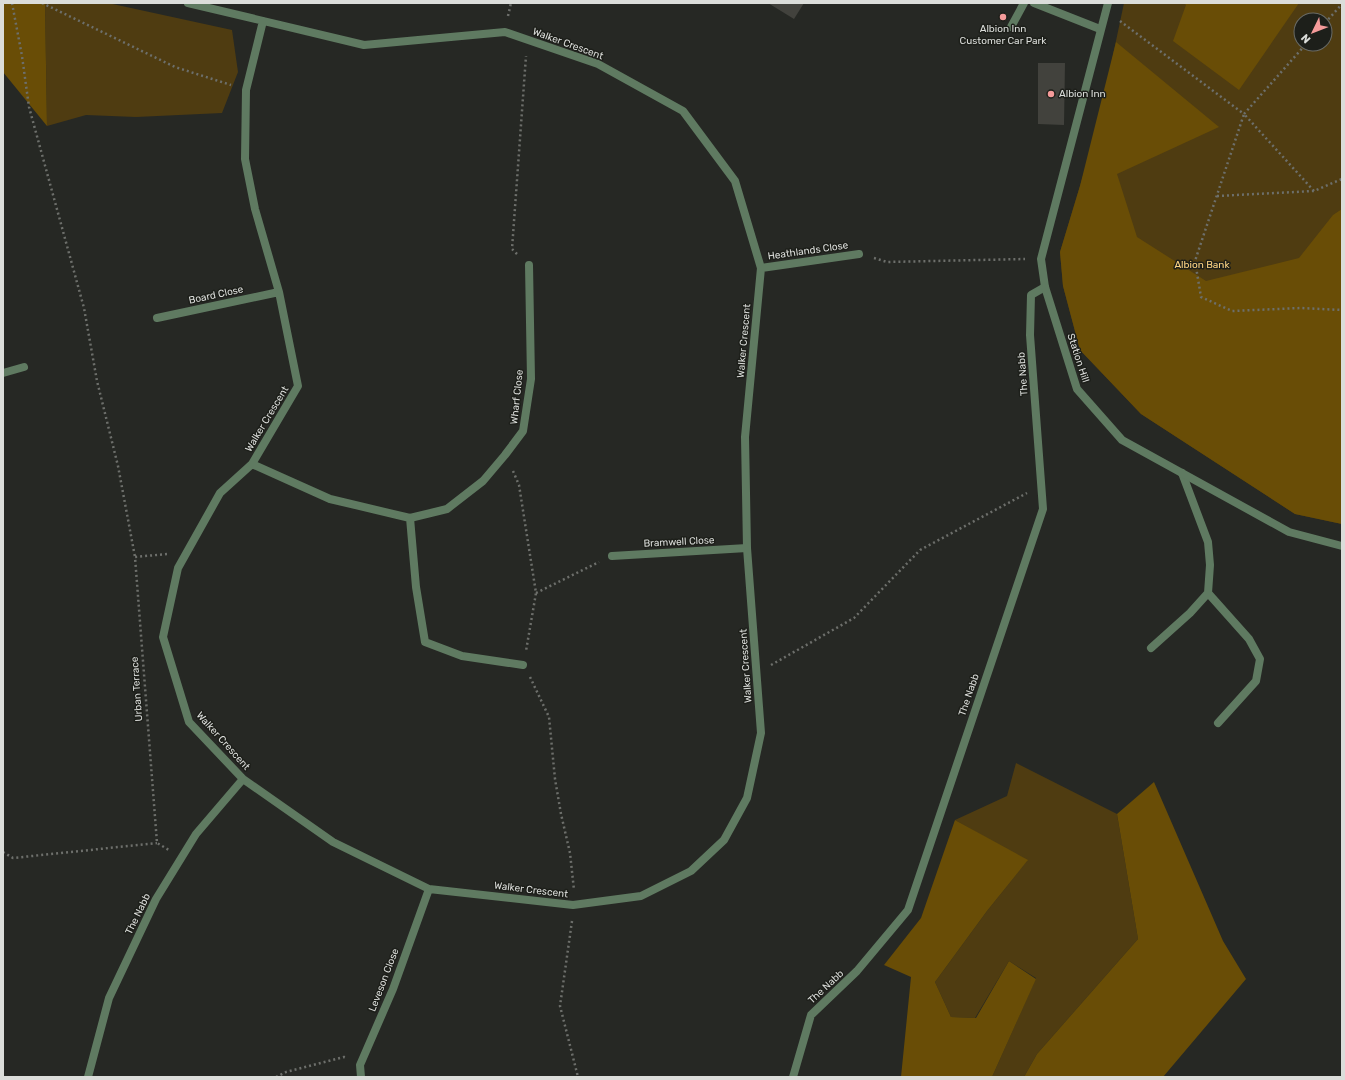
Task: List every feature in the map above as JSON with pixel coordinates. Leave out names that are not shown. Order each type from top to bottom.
[{"type":"street","name":"Walker Crescent","points":[[188,3],[364,45],[505,32],[598,64],[683,110],[735,181],[761,268],[745,437],[747,548],[757,672],[760,733],[747,798],[724,840],[691,872],[641,896],[575,905],[429,889],[333,842],[243,779],[189,722],[163,637],[178,568],[220,493],[252,464],[298,386],[279,292],[255,209],[245,159],[246,90],[263,21]]},
{"type":"street","points":[[1011,27],[1024,3]]},
{"type":"street","points":[[1034,3],[1100,29]]},
{"type":"street","name":"Station Hill","points":[[1107,7],[1041,259],[1045,287],[1077,389],[1122,440],[1289,532],[1342,546]]},
{"type":"street","name":"Heathlands Close","points":[[761,268],[859,254]]},
{"type":"street","name":"Wharf Close","points":[[252,464],[330,499],[410,518],[447,509],[483,481],[505,455],[523,430],[531,378],[529,265]]},
{"type":"street","name":"The Nabb","points":[[793,1077],[810,1015],[857,971],[908,910],[1043,509],[1030,335],[1031,295],[1045,287]]},
{"type":"street","name":"Board Close","points":[[158,318],[279,292]]},
{"type":"street","points":[[3,373],[24,367]]},
{"type":"street","points":[[1151,648],[1190,613],[1208,593],[1210,564],[1208,542],[1182,473]]},
{"type":"street","points":[[410,518],[416,587],[424,642],[462,656],[523,665]]},
{"type":"street","name":"Bramwell Close","points":[[612,556],[747,548]]},
{"type":"street","points":[[1208,593],[1249,639],[1260,659],[1256,680],[1218,723]]},
{"type":"street","name":"The Nabb","points":[[88,1077],[109,998],[156,899],[196,834],[243,779]]},
{"type":"street","name":"Leveson Close","points":[[361,1077],[360,1065],[393,988],[429,889]]},
{"type":"path","name":"Urban Terrace","points":[[12,3],[22,56],[29,107],[84,308],[97,381],[118,466],[135,557],[157,843]]},
{"type":"path","points":[[42,3],[175,67],[246,90]]},
{"type":"path","points":[[1333,14],[1342,4]]},
{"type":"path","points":[[1107,7],[1244,114],[1314,191]]},
{"type":"path","points":[[527,40],[512,249],[529,265]]},
{"type":"path","points":[[1299,52],[1244,114],[1195,261],[1201,297],[1232,311],[1301,308],[1342,310]]},
{"type":"path","points":[[1216,196],[1314,191],[1342,179]]},
{"type":"path","points":[[859,254],[887,262],[1041,259]]},
{"type":"path","points":[[505,455],[519,485],[536,593],[523,665],[542,699],[549,717],[559,804],[572,863],[575,905],[560,1006],[578,1077]]},
{"type":"path","points":[[757,672],[854,618],[920,550],[1041,485]]},
{"type":"path","points":[[135,557],[186,553]]},
{"type":"path","points":[[536,593],[612,556]]},
{"type":"path","points":[[3,852],[13,858],[157,843],[181,858]]},
{"type":"path","points":[[276,1077],[286,1072],[344,1057],[360,1065]]},
{"type":"green space","points":[[45,3],[108,3],[232,30],[238,72],[222,113],[136,117],[86,115],[47,126]]},
{"type":"green space","name":"Albion Bank","points":[[1124,3],[1342,3],[1342,524],[1295,514],[1141,414],[1080,350],[1063,286],[1060,252],[1098,126]]},
{"type":"green space","points":[[1016,763],[1117,814],[1138,939],[1037,1054],[1024,1077],[992,1077],[1036,978],[1009,961],[975,1018],[951,1017],[935,982],[987,911],[1027,861],[955,820],[1007,796]]},
{"type":"shaded area","points":[[3,3],[45,3],[47,126],[3,72]]},
{"type":"shaded area","points":[[1184,3],[1299,3],[1239,90],[1173,41],[1186,5]]},
{"type":"shaded area","points":[[1116,42],[1219,127],[1117,174],[1137,237],[1206,281],[1299,258],[1333,215],[1342,209],[1342,524],[1295,514],[1141,414],[1080,350],[1063,286],[1060,252],[1080,186]]},
{"type":"shaded area","points":[[1154,782],[1223,941],[1246,979],[1163,1077],[1024,1077],[1037,1054],[1138,939],[1117,814]]},
{"type":"shaded area","points":[[955,820],[1028,860],[987,911],[935,982],[951,1017],[976,1018],[1009,961],[1036,979],[992,1077],[901,1077],[911,977],[884,965],[921,918]]},
{"type":"building","points":[[768,3],[804,3],[794,19]]},
{"type":"building","name":"Albion Inn","points":[[1038,63],[1065,63],[1064,125],[1038,124]]},
{"type":"place","name":"Albion Inn Customer Car Park","points":[[1003,17]]},
{"type":"place","name":"Albion Inn","points":[[1051,94]]}]
